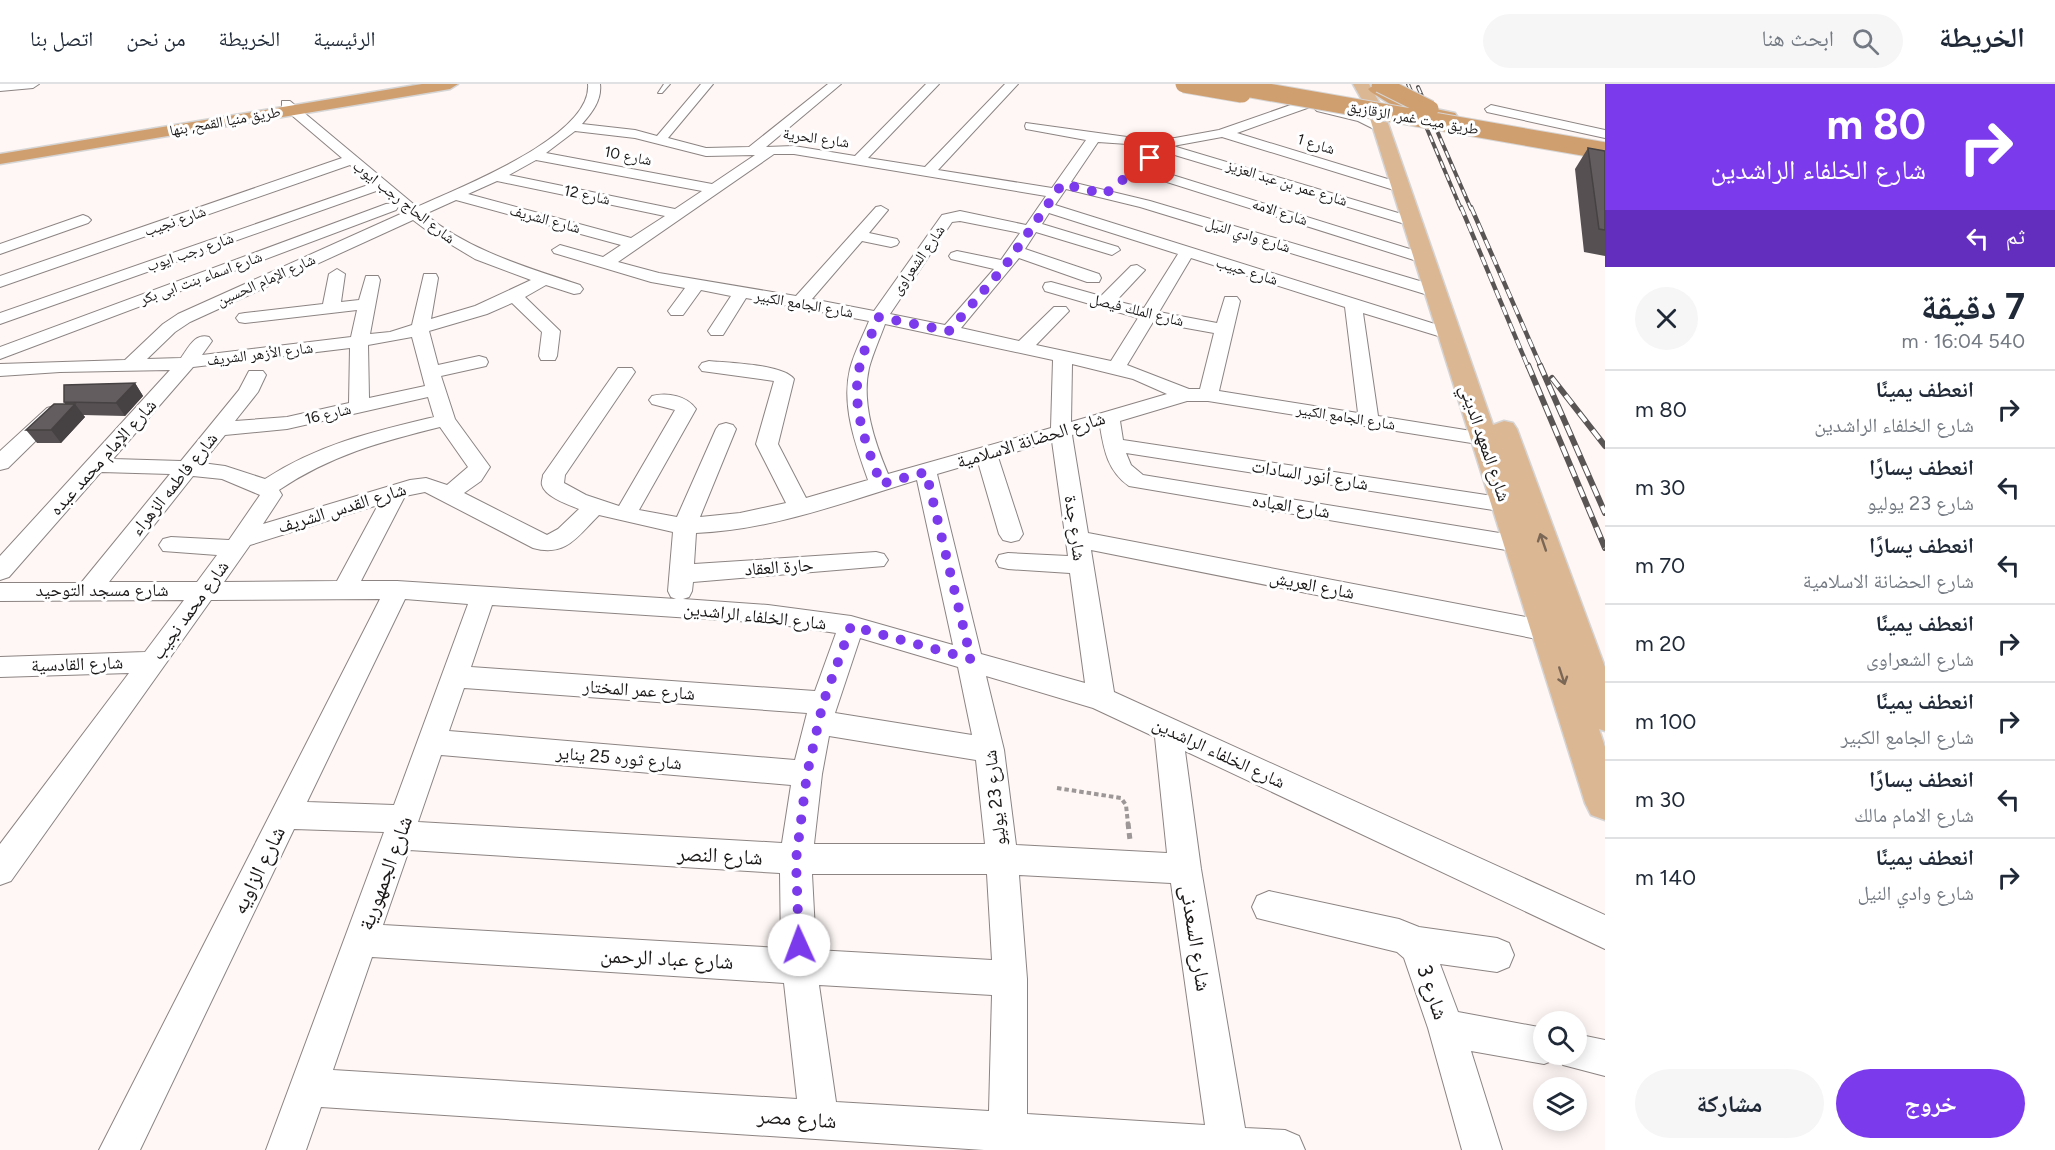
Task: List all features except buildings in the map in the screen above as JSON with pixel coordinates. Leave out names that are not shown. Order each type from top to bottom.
[{"type":"highway","name":"طريق منيا القمح, بنها","points":[[288,107],[409,84]]},
{"type":"highway","name":"طريق منيا القمح, بنها","points":[[0,151],[450,84]]},
{"type":"highway","points":[[1184,84],[1354,113],[1471,129]]},
{"type":"highway","name":"طريق ميت غمر, الزقازيق","points":[[1222,84],[1605,151]]},
{"type":"highway","name":"طريق ميت غمر, الزقازيق","points":[[1245,84],[1534,134],[1605,144]]},
{"type":"highway","points":[[1366,87],[1440,112],[1534,134]]},
{"type":"highway","name":"طريق ميت غمر, الزقازيق","points":[[1366,87],[1418,111],[1605,144]]},
{"type":"highway","name":"طريق منيا القمح, بنها","points":[[0,159],[220,118]]},
{"type":"highway","name":"طريق ميت غمر, الزقازيق","points":[[1379,125],[1420,128],[1605,156]]},
{"type":"main road","name":"شارع المعهد الديني","points":[[1366,87],[1518,544],[1543,579],[1548,631],[1605,803]]},
{"type":"main road","name":"شارع المعهد الديني","points":[[1379,125],[1543,579],[1605,716]]},
{"type":"street","points":[[0,87],[33,84]]},
{"type":"street","points":[[409,208],[456,195],[534,155],[573,127],[590,104],[596,88],[594,84]]},
{"type":"street","points":[[660,140],[706,84]]},
{"type":"street","points":[[754,150],[835,84]]},
{"type":"street","points":[[858,160],[933,84]]},
{"type":"street","points":[[928,172],[1012,84]]},
{"type":"street","points":[[1179,84],[1306,104],[1379,125]]},
{"type":"street","points":[[1272,84],[1366,87]]},
{"type":"street","points":[[1031,126],[1094,138],[1166,144],[1223,133],[1306,104]]},
{"type":"street","name":"شارع الحاج رجب ايوب","points":[[288,107],[445,236],[472,251],[574,289]]},
{"type":"street","points":[[1491,110],[1605,134]]},
{"type":"street","name":"شارع الحرية","points":[[573,127],[635,134],[706,152],[773,149],[858,160],[928,172],[1048,200]]},
{"type":"street","name":"شارع 1","points":[[1223,133],[1399,187]]},
{"type":"street","points":[[949,331],[1005,266],[1048,200],[1094,138]]},
{"type":"street","points":[[1105,194],[1166,144]]},
{"type":"street","name":"شارع عمر بن عبد العزيز","points":[[1166,144],[1410,221]]},
{"type":"street","points":[[605,263],[773,149]]},
{"type":"street","name":"شارع 10","points":[[534,155],[716,189]]},
{"type":"street","name":"شارع نجيب","points":[[0,282],[351,160]]},
{"type":"street","name":"شارع الامه","points":[[1129,175],[1423,258]]},
{"type":"street","name":"شارع 12","points":[[495,176],[679,214]]},
{"type":"street","name":"شارع رجب ايوب","points":[[0,319],[381,185]]},
{"type":"street","name":"شارع وادي النيل","points":[[1048,200],[1105,194],[1434,291]]},
{"type":"street","name":"شارع الشريف","points":[[456,195],[635,244]]},
{"type":"street","name":"شارع حبيب","points":[[1048,200],[1187,252],[1448,334]]},
{"type":"street","name":"شارع اسماء بنت ابى بكر","points":[[0,353],[409,208]]},
{"type":"street","name":"شارع الإمام الحسين","points":[[129,366],[169,328],[184,318],[409,208]]},
{"type":"street","points":[[800,302],[881,210]]},
{"type":"street","name":"شارع الشعراوى","points":[[881,484],[865,443],[858,405],[859,370],[879,317],[947,218],[960,216],[1031,228]]},
{"type":"street","points":[[0,249],[83,220]]},
{"type":"street","points":[[1031,228],[1112,250]]},
{"type":"street","points":[[143,232],[184,254]]},
{"type":"street","points":[[858,236],[891,242]]},
{"type":"street","name":"شارع الجامع الكبير","points":[[534,275],[562,251],[657,278],[879,317],[1116,368],[1197,395],[1484,439]]},
{"type":"street","points":[[1015,251],[1093,278]]},
{"type":"street","points":[[1116,368],[1187,252]]},
{"type":"street","points":[[81,254],[113,279]]},
{"type":"street","points":[[957,256],[1005,266]]},
{"type":"street","points":[[1103,303],[1137,270]]},
{"type":"street","points":[[331,308],[337,274]]},
{"type":"street","points":[[534,275],[539,278],[539,282],[514,296],[551,331],[548,356]]},
{"type":"street","points":[[430,278],[420,330],[433,381],[445,420],[479,467],[473,476],[449,494]]},
{"type":"street","points":[[359,407],[359,341],[372,280]]},
{"type":"street","points":[[677,311],[696,285]]},
{"type":"street","name":"شارع الملك فيصل","points":[[1051,287],[1147,315],[1224,330]]},
{"type":"street","points":[[717,331],[741,293]]},
{"type":"street","name":"شارع الأزهر الشريف","points":[[9,370],[60,366],[187,363],[359,341],[420,330],[514,296]]},
{"type":"street","points":[[1197,395],[1224,330],[1231,301]]},
{"type":"street","points":[[245,318],[367,304]]},
{"type":"street","points":[[1353,304],[1369,421]]},
{"type":"street","points":[[818,324],[826,307]]},
{"type":"street","points":[[1023,347],[1060,311]]},
{"type":"street","name":"شارع الإمام محمد عبده","points":[[0,571],[187,363],[203,341]]},
{"type":"street","name":"شارع جدة","points":[[1063,356],[1061,431],[1101,699]]},
{"type":"street","name":"شارع 16","points":[[218,429],[287,423],[359,407],[479,362]]},
{"type":"street","points":[[709,367],[776,375],[784,379],[767,444],[800,508]]},
{"type":"street","points":[[0,386],[9,370]]},
{"type":"street","name":"شارع الحضانة الاسلامية","points":[[625,372],[554,475],[553,485],[560,492],[595,506],[625,515],[685,525],[741,521],[800,508],[1109,417],[1197,395]]},
{"type":"street","name":"شارع فاطمه الزهراء","points":[[89,590],[248,392],[256,375]]},
{"type":"street","points":[[625,515],[686,409],[680,403],[659,400]]},
{"type":"street","points":[[0,463],[60,406]]},
{"type":"street","name":"شارع العباده","points":[[1109,417],[1119,466],[1125,474],[1137,481],[1518,544]]},
{"type":"street","points":[[96,465],[187,468],[225,472],[267,488],[324,454],[445,420]]},
{"type":"street","points":[[679,608],[685,525],[726,429]]},
{"type":"street","name":"شارع أنور السادات","points":[[1114,445],[1506,505]]},
{"type":"street","points":[[986,454],[1011,534]]},
{"type":"street","name":"شارع 23 يوليو","points":[[926,472],[971,659],[990,750],[1002,859],[1010,979],[1008,1132]]},
{"type":"street","name":"شارع القدس الشريف","points":[[238,543],[397,490],[426,485],[449,494],[541,542],[551,544],[566,535],[595,506]]},
{"type":"street","name":"شارع محمد نجيب","points":[[0,870],[268,502],[271,495],[267,488]]},
{"type":"street","points":[[345,589],[397,490]]},
{"type":"street","name":"شارع العريش","points":[[1077,539],[1548,631]]},
{"type":"street","points":[[171,544],[238,543]]},
{"type":"street","name":"حارة العقاد","points":[[681,574],[876,560]]},
{"type":"street","points":[[1008,561],[1081,564]]},
{"type":"street","name":"شارع مسجد التوحيد","points":[[0,592],[205,590]]},
{"type":"street","name":"شارع الخلفاء الراشدين","points":[[205,590],[397,590],[768,614],[851,626],[971,659],[1101,699],[1605,932]]},
{"type":"street","name":"شارع الزاويه","points":[[119,1150],[397,590]]},
{"type":"street","name":"شارع الجمهورية","points":[[286,1150],[483,596]]},
{"type":"street","points":[[819,1119],[799,966],[796,860],[807,774],[820,713],[851,626]]},
{"type":"street","name":"شارع القادسية","points":[[0,667],[153,662]]},
{"type":"street","name":"شارع عمر المختار","points":[[454,677],[820,713],[990,750]]},
{"type":"street","name":"شارع السعدنى","points":[[1168,729],[1185,869],[1228,1146]]},
{"type":"street","name":"شارع ثوره 25 يناير","points":[[431,742],[807,774]]},
{"type":"street","name":"شارع النصر","points":[[285,815],[796,860],[1002,859],[1185,869]]},
{"type":"street","name":"شارع 3","points":[[1269,907],[1399,936],[1412,943],[1420,953],[1446,1028],[1482,1150]]},
{"type":"street","name":"شارع عباد الرحمن","points":[[361,940],[1010,979]]},
{"type":"street","points":[[1412,943],[1497,956]]},
{"type":"street","points":[[1446,1028],[1533,1044]]},
{"type":"street","points":[[1587,1054],[1605,1058]]},
{"type":"street","name":"شارع مصر","points":[[309,1087],[819,1119],[951,1139],[1008,1132],[1285,1150]]},
{"type":"lane","points":[[660,92],[667,84]]},
{"type":"path","points":[[1057,788],[1117,796],[1125,801],[1133,865]]},
{"type":"railway","points":[[1408,84],[1461,209]]},
{"type":"railway","points":[[1418,87],[1471,209]]},
{"type":"railway","points":[[1461,207],[1528,367]]},
{"type":"railway","points":[[1471,207],[1541,367]]},
{"type":"railway","points":[[1528,365],[1605,548]]},
{"type":"railway","points":[[1540,365],[1605,513]]},
{"type":"railway","points":[[1552,378],[1605,446]]},
{"type":"route","points":[[799,945],[796,860],[807,774],[823,703],[851,626],[971,659],[926,472],[881,484],[865,443],[858,405],[859,370],[879,317],[949,331],[1005,266],[1062,184],[1105,194],[1150,158]]}]
